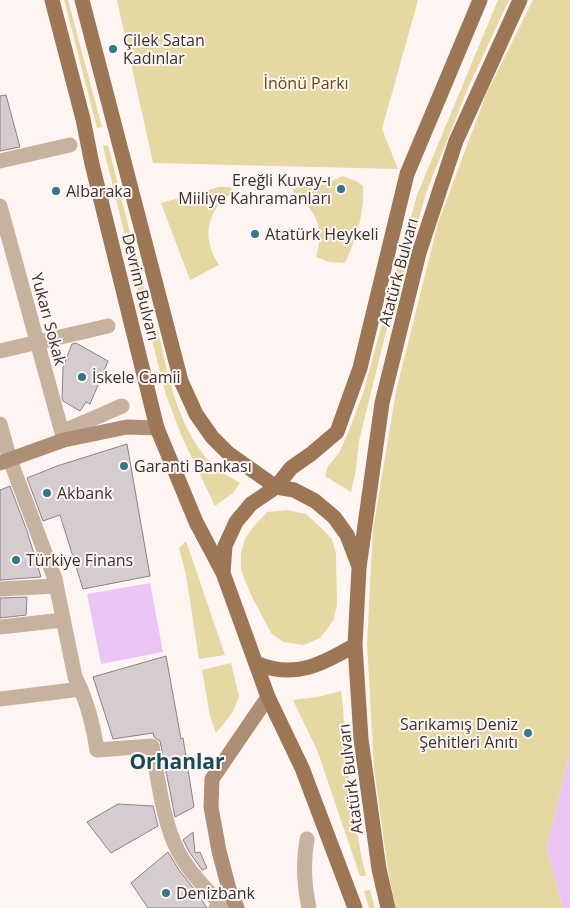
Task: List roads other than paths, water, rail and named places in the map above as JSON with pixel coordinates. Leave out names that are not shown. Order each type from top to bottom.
[{"type":"main road","name":"Devrim Bulvarı","points":[[52,0],[83,118],[92,164],[157,428],[196,522],[224,573]]},
{"type":"main road","name":"Devrim Bulvarı","points":[[82,0],[181,381],[196,414],[212,437],[228,453],[276,487]]},
{"type":"main road","name":"Atatürk Bulvarı","points":[[355,908],[302,768],[268,697],[258,664],[224,573],[225,546],[236,522],[252,504],[276,487],[291,468],[338,432],[360,368],[407,174],[480,0]]},
{"type":"main road","name":"Atatürk Bulvarı","points":[[388,908],[379,869],[361,739],[355,645],[359,568],[382,403],[419,253],[456,141],[520,0]]},
{"type":"main road","name":"Atatürk Bulvarı","points":[[276,487],[294,490],[308,497],[334,517],[347,535],[359,568]]},
{"type":"main road","points":[[258,664],[281,671],[306,668],[332,659],[355,645]]},
{"type":"street","points":[[0,161],[70,145]]},
{"type":"street","name":"Yukarı Sokak","points":[[1,213],[63,436]]},
{"type":"street","points":[[0,352],[108,326]]},
{"type":"street","points":[[5,462],[63,436],[122,406]]},
{"type":"street","points":[[0,424],[5,462],[56,586],[75,677],[93,724],[97,750],[152,746],[165,815],[178,851],[202,884],[225,907]]},
{"type":"street","points":[[63,436],[127,427],[157,428]]},
{"type":"street","points":[[0,589],[56,586]]},
{"type":"street","points":[[0,627],[62,620]]},
{"type":"street","points":[[0,698],[81,689]]},
{"type":"street","points":[[225,907],[229,889],[219,851],[211,807],[212,779],[268,697]]},
{"type":"street","points":[[307,839],[304,858],[306,895],[309,908]]},
{"type":"place","name":"Çilek Satan Kadınlar","points":[[113,49]]},
{"type":"place","name":"Ereğli Kuvay-ı Miiliye Kahramanları","points":[[341,189]]},
{"type":"place","name":"Albaraka","points":[[56,191]]},
{"type":"place","name":"Atatürk Heykeli","points":[[255,234]]},
{"type":"place","name":"İskele Camii","points":[[82,377]]},
{"type":"place","name":"Garanti Bankası","points":[[124,466]]},
{"type":"place","name":"Akbank","points":[[47,493]]},
{"type":"place","name":"Türkiye Finans","points":[[16,560]]},
{"type":"place","name":"Sarıkamış Deniz Şehitleri Anıtı","points":[[528,733]]},
{"type":"place","name":"Denizbank","points":[[166,893]]},
{"type":"district","name":"Orhanlar","points":[[177,761]]},
{"type":"park label","name":"İnönü Parkı","points":[[306,83]]}]
